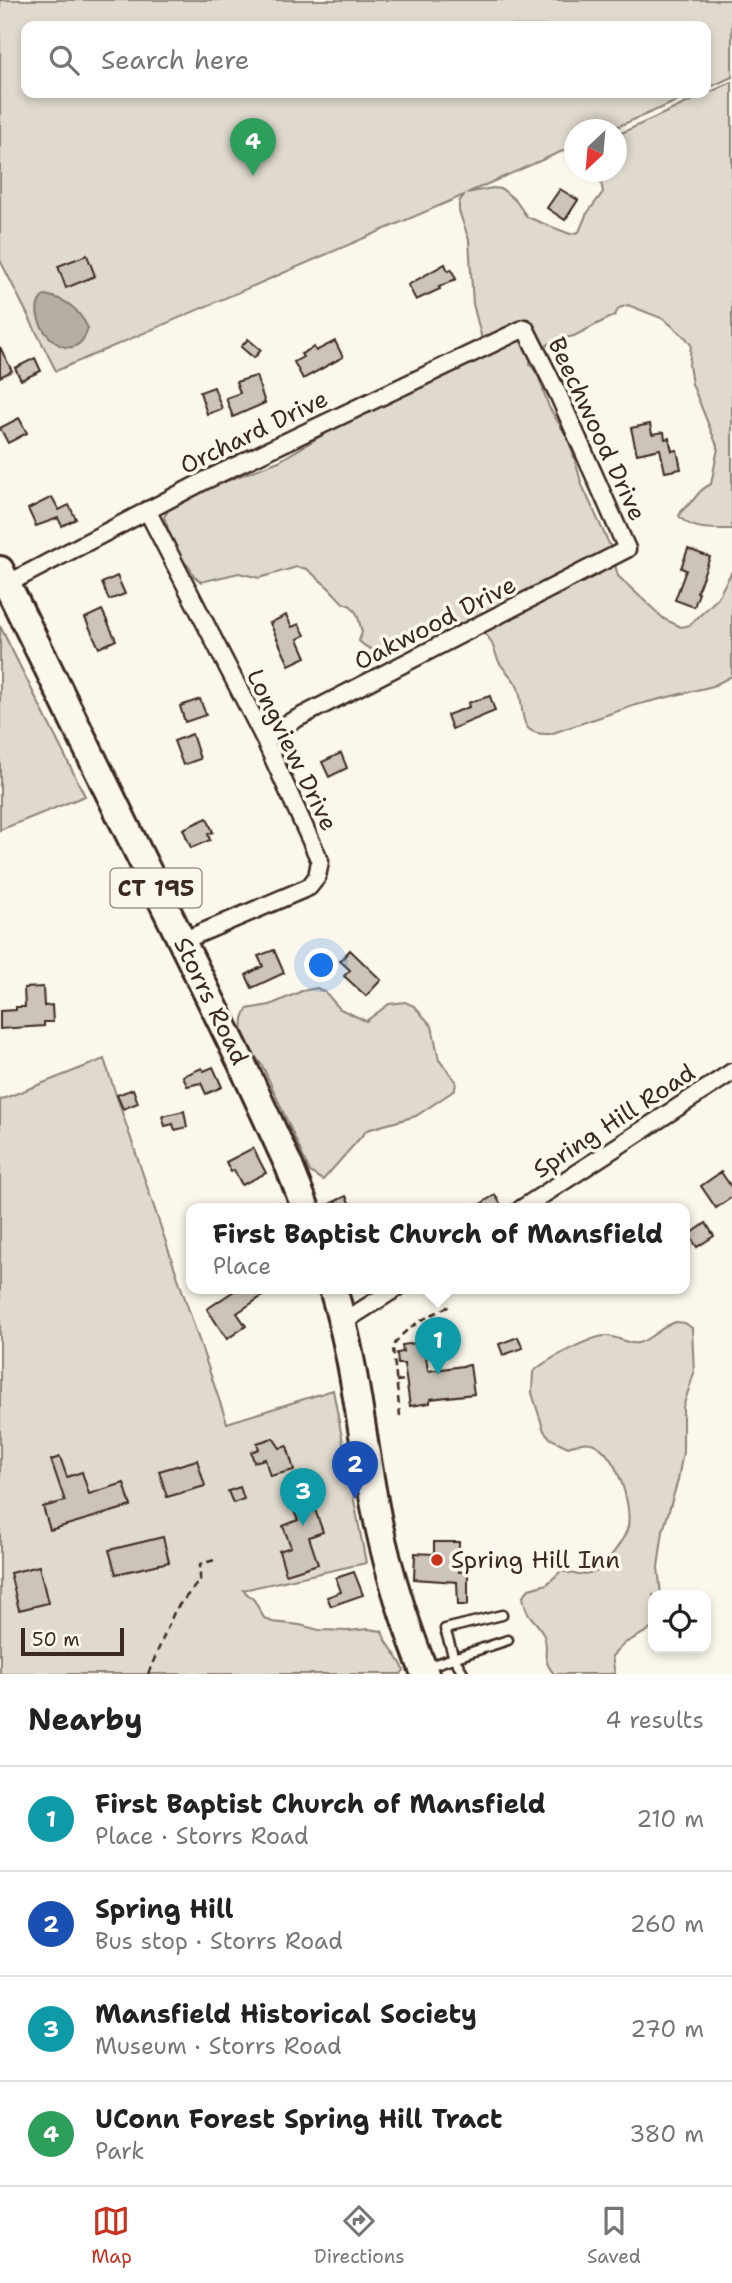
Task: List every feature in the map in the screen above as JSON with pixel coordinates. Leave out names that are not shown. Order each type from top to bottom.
[{"type":"main road","name":"Storrs Road","points":[[4,577],[258,1098],[304,1203]]},
{"type":"main road","points":[[335,1294],[354,1372],[378,1524],[392,1584],[424,1671]]},
{"type":"street","name":"Orchard Drive","points":[[4,577],[525,328]]},
{"type":"street","name":"Beechwood Drive","points":[[525,328],[558,394],[627,549]]},
{"type":"street","name":"Longview Drive","points":[[147,510],[263,736],[320,861],[317,877],[309,887],[182,941]]},
{"type":"street","name":"Oakwood Drive","points":[[263,736],[627,549]]},
{"type":"street","name":"Spring Hill Road","points":[[530,1203],[732,1072]]},
{"type":"street","points":[[343,1322],[387,1294]]},
{"type":"lane","points":[[464,1674],[454,1658],[445,1629],[502,1615]]},
{"type":"lane","points":[[424,1671],[508,1640]]},
{"type":"path","points":[[400,1416],[393,1348],[396,1341],[428,1317],[450,1306]]},
{"type":"path","points":[[396,1381],[406,1380]]},
{"type":"path","points":[[148,1674],[175,1610],[200,1580],[200,1564],[215,1560]]},
{"type":"shaded area","points":[[0,0],[732,0],[732,77],[711,87],[711,21],[21,21],[21,98],[684,98],[627,123],[627,119],[564,119],[564,150],[467,193],[492,188],[502,189],[516,201],[527,217],[570,234],[579,232],[586,215],[603,192],[601,182],[627,182],[627,130],[697,98],[711,98],[711,92],[732,82],[732,529],[696,527],[679,516],[700,491],[711,484],[718,448],[692,384],[689,365],[691,345],[664,319],[628,305],[619,308],[615,315],[574,336],[555,340],[532,355],[530,364],[538,375],[549,407],[569,440],[582,485],[611,548],[618,576],[664,619],[681,627],[690,625],[717,599],[732,571],[732,676],[713,686],[636,705],[550,734],[539,734],[527,726],[516,684],[499,662],[488,637],[478,629],[458,625],[438,627],[413,636],[403,648],[380,651],[359,641],[362,632],[357,614],[307,569],[297,567],[259,578],[239,573],[201,582],[177,554],[164,517],[169,509],[183,498],[279,461],[336,427],[482,357],[481,335],[473,304],[469,240],[459,211],[459,202],[464,195],[56,371],[0,260]]},
{"type":"shaded area","points":[[45,295],[65,302],[80,315],[88,328],[81,342],[71,347],[60,345],[42,328],[38,304]]},
{"type":"shaded area","points":[[0,626],[85,796],[0,830]]},
{"type":"shaded area","points":[[317,988],[325,992],[340,1009],[366,1021],[389,1004],[405,1002],[414,1006],[432,1026],[439,1060],[456,1081],[455,1090],[416,1116],[367,1130],[323,1180],[310,1172],[263,1067],[242,1037],[243,1018],[247,1009],[270,1005],[302,991]]},
{"type":"shaded area","points":[[104,1059],[227,1423],[333,1390],[366,1563],[243,1590],[254,1600],[264,1618],[272,1622],[319,1630],[382,1631],[402,1665],[404,1670],[401,1674],[0,1674],[0,1100]]},
{"type":"shaded area","points":[[676,1322],[685,1323],[692,1328],[694,1373],[683,1407],[683,1452],[678,1480],[663,1531],[658,1567],[660,1590],[648,1590],[648,1631],[625,1643],[612,1656],[615,1674],[554,1674],[547,1663],[546,1641],[539,1626],[529,1615],[523,1596],[529,1589],[547,1584],[561,1571],[579,1575],[598,1571],[623,1538],[629,1516],[621,1480],[602,1449],[587,1442],[568,1447],[551,1439],[544,1431],[532,1393],[533,1372],[557,1356],[590,1340],[606,1336],[638,1343]]},
{"type":"building","points":[[560,189],[578,200],[565,220],[547,208]]},
{"type":"building","points":[[87,255],[95,276],[66,288],[58,266]]},
{"type":"building","points":[[445,264],[456,279],[416,300],[408,285]]},
{"type":"building","points":[[248,339],[261,350],[254,358],[241,347]]},
{"type":"building","points":[[335,341],[343,357],[303,379],[294,362],[303,357],[301,354],[314,347],[316,351]]},
{"type":"building","points":[[0,347],[12,371],[0,377]]},
{"type":"building","points":[[35,358],[41,371],[21,380],[15,368]]},
{"type":"building","points":[[256,376],[265,403],[233,417],[226,398],[240,393],[236,382]]},
{"type":"building","points":[[214,387],[222,409],[207,414],[200,392]]},
{"type":"building","points":[[19,418],[27,433],[8,443],[0,428]]},
{"type":"building","points":[[650,424],[652,434],[664,432],[665,439],[669,438],[672,451],[677,450],[681,469],[665,472],[660,449],[637,454],[631,428]]},
{"type":"building","points":[[52,497],[59,510],[69,505],[76,519],[62,526],[58,518],[36,526],[28,509]]},
{"type":"building","points":[[688,549],[710,557],[694,607],[675,600],[686,570],[681,568]]},
{"type":"building","points":[[117,576],[125,594],[109,600],[102,583]]},
{"type":"building","points":[[102,610],[116,640],[99,648],[85,618]]},
{"type":"building","points":[[286,615],[292,627],[299,624],[305,635],[298,639],[306,657],[289,665],[270,623]]},
{"type":"building","points":[[490,696],[495,711],[452,729],[447,715],[469,707],[468,703]]},
{"type":"building","points":[[200,699],[206,715],[185,722],[180,706]]},
{"type":"building","points":[[192,734],[200,759],[183,765],[174,741]]},
{"type":"building","points":[[341,753],[347,768],[329,777],[322,762]]},
{"type":"building","points":[[207,818],[213,832],[208,834],[210,840],[191,848],[183,829]]},
{"type":"building","points":[[274,950],[284,973],[252,988],[246,975],[263,966],[258,956]]},
{"type":"building","points":[[350,950],[381,980],[366,996],[344,976],[350,970],[340,961]]},
{"type":"building","points":[[43,987],[44,1006],[52,1005],[53,1022],[44,1022],[44,1026],[0,1029],[0,1011],[25,1007],[24,988]]},
{"type":"building","points":[[213,1067],[222,1087],[206,1094],[201,1083],[187,1086],[183,1076],[202,1068],[204,1071]]},
{"type":"building","points":[[133,1089],[138,1103],[123,1109],[117,1095]]},
{"type":"building","points":[[184,1111],[187,1127],[175,1130],[173,1124],[165,1126],[162,1116]]},
{"type":"building","points":[[253,1148],[266,1173],[242,1185],[226,1162]]},
{"type":"building","points":[[721,1172],[732,1188],[732,1197],[716,1208],[701,1186]]},
{"type":"building","points":[[495,1195],[500,1203],[482,1203]]},
{"type":"building","points":[[346,1196],[349,1203],[331,1203]]},
{"type":"building","points":[[706,1223],[714,1236],[697,1247],[690,1234]]},
{"type":"building","points":[[230,1294],[266,1294],[237,1313],[246,1326],[227,1339],[207,1309]]},
{"type":"building","points":[[518,1337],[523,1348],[503,1355],[499,1344]]},
{"type":"building","points":[[424,1342],[428,1371],[470,1365],[474,1394],[430,1399],[430,1403],[410,1406],[404,1364],[398,1364],[397,1353],[403,1352],[402,1345]]},
{"type":"building","points":[[273,1438],[280,1448],[287,1446],[294,1470],[270,1476],[265,1459],[254,1462],[251,1452],[259,1449],[257,1443]]},
{"type":"building","points":[[60,1457],[67,1477],[82,1472],[89,1494],[124,1483],[131,1506],[50,1530],[43,1507],[65,1501],[51,1460]]},
{"type":"building","points":[[197,1460],[205,1486],[167,1497],[159,1471]]},
{"type":"building","points":[[240,1487],[244,1499],[233,1503],[228,1491]]},
{"type":"building","points":[[313,1504],[323,1532],[309,1537],[318,1564],[286,1574],[279,1551],[291,1547],[283,1526],[298,1520],[294,1511]]},
{"type":"building","points":[[163,1537],[169,1562],[116,1574],[109,1550]]},
{"type":"building","name":"Spring Hill Inn","points":[[434,1542],[459,1542],[459,1572],[468,1571],[468,1605],[458,1605],[457,1582],[414,1579],[415,1553],[434,1554]]},
{"type":"building","points":[[39,1566],[48,1603],[19,1610],[10,1573]]},
{"type":"building","points":[[354,1572],[363,1595],[331,1606],[327,1597],[341,1592],[336,1578]]},
{"type":"place","name":"UConn Forest Spring Hill Tract","points":[[253,176]]},
{"type":"place","name":"First Baptist Church of Mansfield","points":[[438,1375]]},
{"type":"place","name":"Spring Hill","points":[[355,1499]]},
{"type":"place","name":"Mansfield Historical Society","points":[[303,1526]]},
{"type":"place","name":"Spring Hill Inn","points":[[437,1560]]}]
